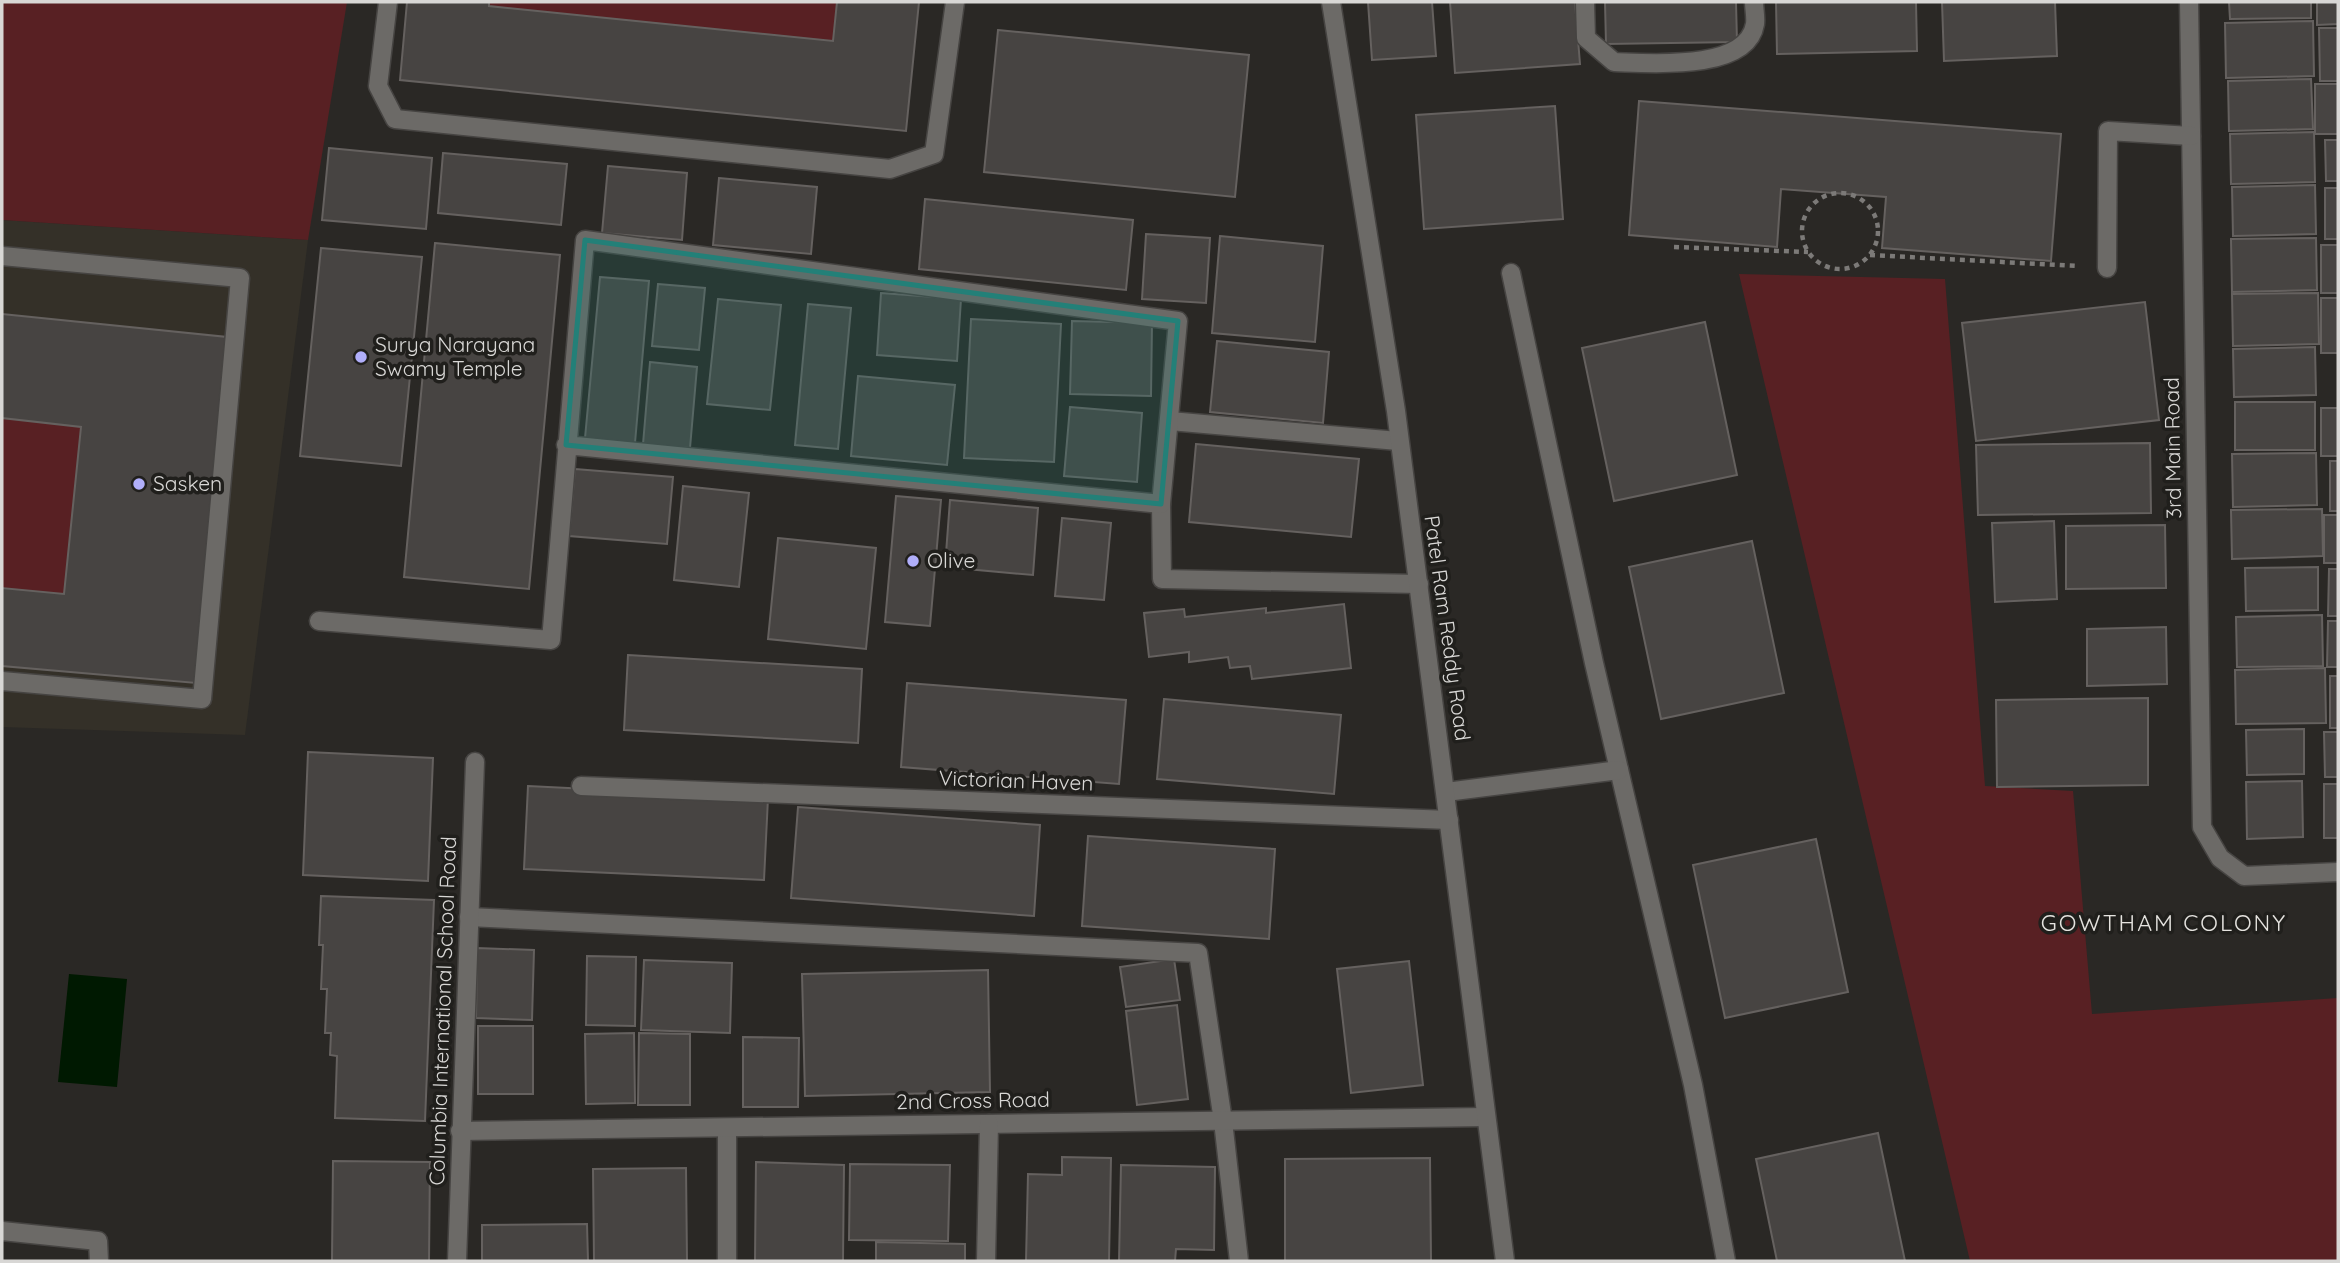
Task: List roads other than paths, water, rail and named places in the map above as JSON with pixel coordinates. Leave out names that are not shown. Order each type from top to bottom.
[{"type":"street","points":[[388,2],[377,86],[395,119],[890,169],[934,154],[955,2]]},
{"type":"street","name":"Patel Ram Reddy Road","points":[[1331,2],[1396,411],[1505,1261]]},
{"type":"street","points":[[1585,2],[1586,38],[1614,62],[1656,63],[1703,62],[1741,47],[1755,25],[1754,2]]},
{"type":"street","name":"3rd Main Road","points":[[2189,2],[2202,827],[2220,858],[2244,876],[2338,872]]},
{"type":"street","points":[[2107,268],[2108,131],[2191,136]]},
{"type":"street","points":[[319,621],[551,640],[585,240],[1178,321],[1161,504],[1162,579],[1419,584]]},
{"type":"street","points":[[2,256],[240,278],[202,699],[2,681]]},
{"type":"street","points":[[1511,273],[1594,663],[1693,1085],[1726,1261]]},
{"type":"street","points":[[1170,421],[1398,441]]},
{"type":"street","points":[[566,445],[1161,504]]},
{"type":"street","name":"Columbia International School Road","points":[[457,1261],[475,762]]},
{"type":"street","points":[[1446,792],[1619,770]]},
{"type":"street","name":"Victorian Haven","points":[[581,786],[1449,820]]},
{"type":"street","points":[[469,917],[1198,953],[1223,1121],[1239,1261]]},
{"type":"street","name":"2nd Cross Road","points":[[460,1131],[1486,1117]]},
{"type":"street","points":[[986,1261],[989,1124]]},
{"type":"street","points":[[727,1128],[727,1261]]},
{"type":"street","points":[[2,1231],[98,1241],[99,1261]]},
{"type":"place","name":"Surya Narayana Swamy Temple","points":[[361,357]]},
{"type":"place","name":"Sasken","points":[[139,484]]},
{"type":"place","name":"Olive","points":[[913,561]]},
{"type":"district","name":"GOWTHAM COLONY","points":[[2164,923]]}]
